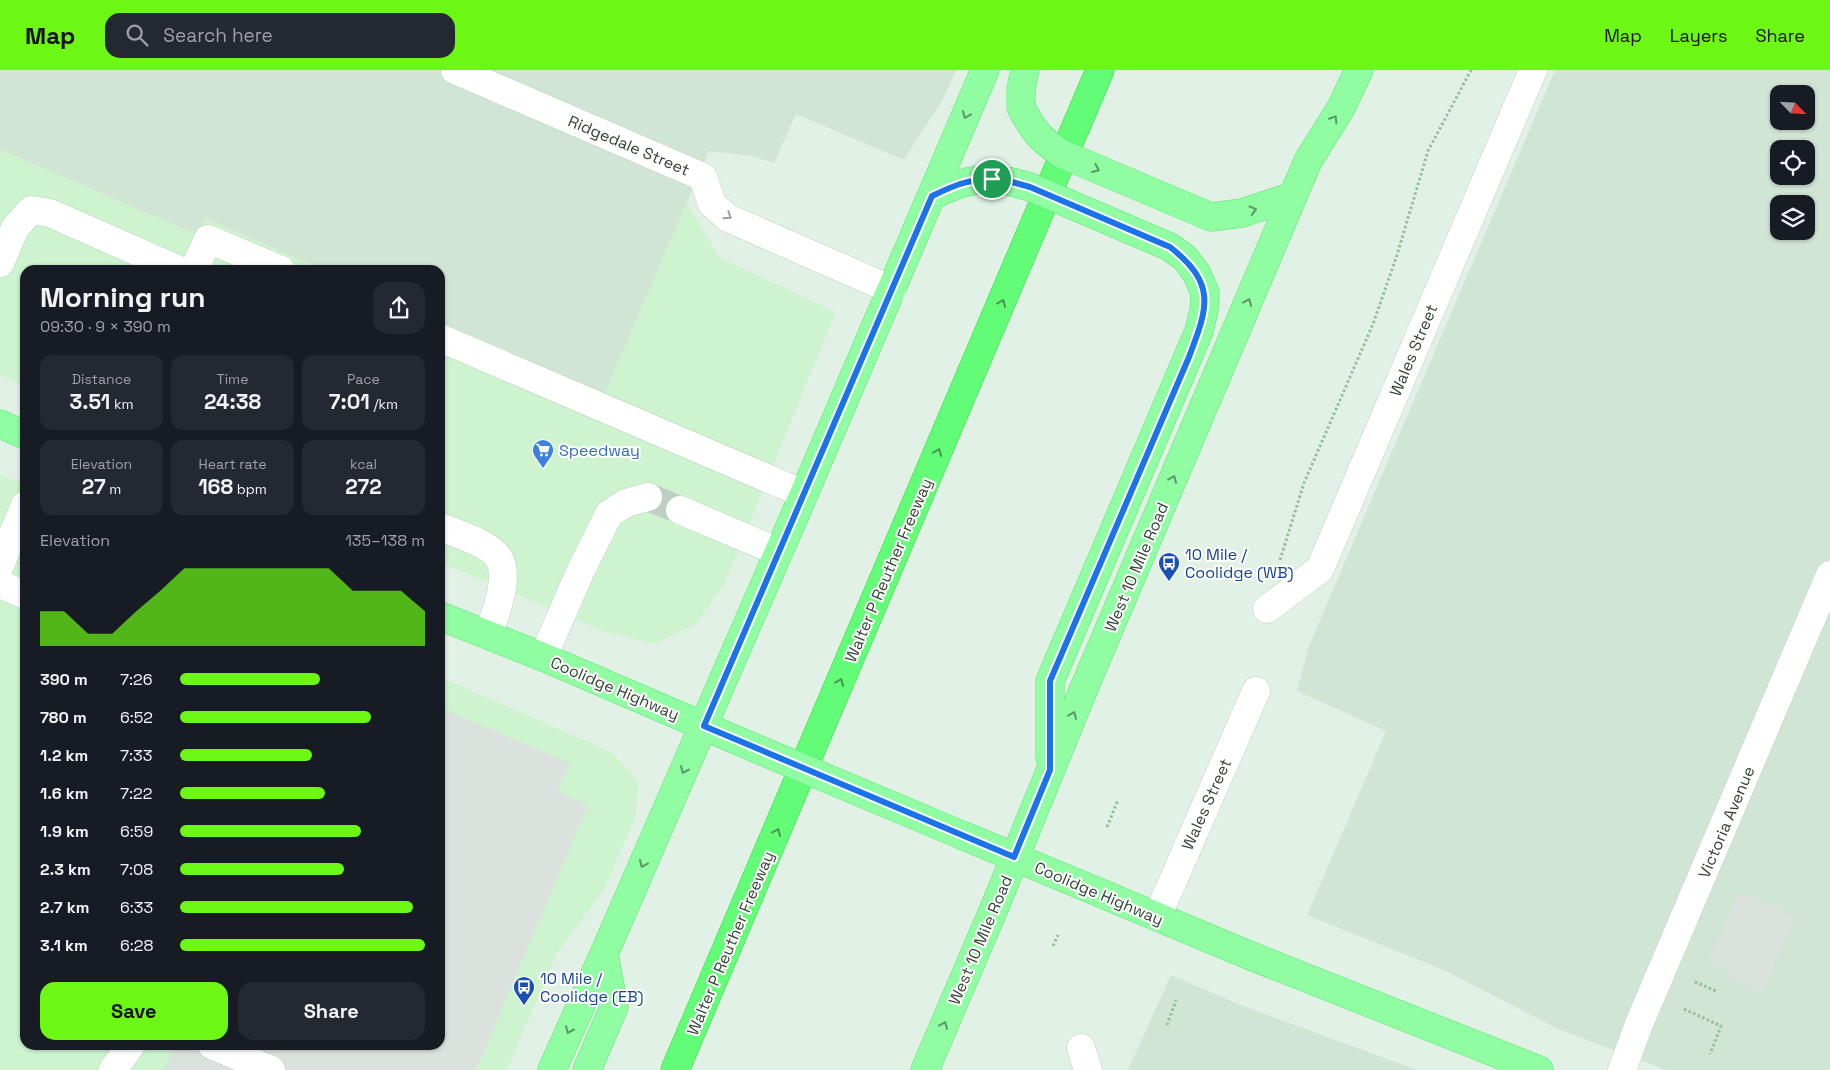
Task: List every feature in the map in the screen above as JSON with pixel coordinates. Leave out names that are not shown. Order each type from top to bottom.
[{"type":"highway","name":"Walter P Reuther Freeway","points":[[675,1070],[1100,70]]},
{"type":"main road","points":[[552,1070],[704,726],[985,70]]},
{"type":"main road","points":[[1025,70],[1021,89],[1021,107],[1032,129],[1045,143],[1062,154],[1211,217],[1242,213],[1293,196]]},
{"type":"main road","name":"West 10 Mile Road","points":[[925,1070],[1308,160],[1341,108],[1360,70]]},
{"type":"main road","points":[[932,196],[954,185],[971,180],[992,179],[1030,187],[1170,247],[1184,258],[1197,274],[1205,293],[1204,310],[1199,331],[1050,681],[1050,770]]},
{"type":"main road","points":[[0,424],[20,433]]},
{"type":"main road","name":"Coolidge Highway","points":[[445,618],[543,657],[1156,917],[1539,1070]]},
{"type":"main road","points":[[587,1070],[614,1007],[604,954]]},
{"type":"street","name":"Ridgedale Street","points":[[455,70],[703,176],[712,204],[728,218],[892,290]]},
{"type":"street","name":"Wales Street","points":[[1267,609],[1320,569],[1533,70]]},
{"type":"street","points":[[0,263],[15,228],[31,210],[50,213],[168,265]]},
{"type":"street","points":[[196,265],[208,239],[269,265]]},
{"type":"street","points":[[445,340],[804,494]]},
{"type":"street","points":[[543,657],[581,570],[609,514],[626,503],[648,497]]},
{"type":"street","points":[[680,510],[779,552]]},
{"type":"street","points":[[0,565],[20,517]]},
{"type":"street","points":[[445,528],[482,544],[498,556],[504,573],[501,594],[488,635]]},
{"type":"street","name":"Victoria Avenue","points":[[1622,1070],[1639,1024],[1830,575]]},
{"type":"street","points":[[0,584],[20,593]]},
{"type":"street","name":"Wales Street","points":[[1156,917],[1256,691]]},
{"type":"street","points":[[113,1070],[127,1050]]},
{"type":"street","points":[[224,1050],[271,1070]]},
{"type":"path","points":[[1283,552],[1304,483],[1373,324],[1397,255],[1428,151],[1472,70]]},
{"type":"path","points":[[1107,827],[1118,800]]},
{"type":"path","points":[[1053,946],[1058,935]]},
{"type":"path","points":[[1695,982],[1718,992]]},
{"type":"path","points":[[1167,1025],[1176,1000]]},
{"type":"path","points":[[1684,1009],[1720,1026],[1710,1054]]},
{"type":"shaded area","points":[[0,70],[956,70],[943,99],[904,160],[796,114],[774,163],[752,156],[709,151],[605,393],[445,324],[445,265],[311,265],[206,218],[198,235],[0,150]]},
{"type":"shaded area","points":[[1555,70],[1830,70],[1830,1070],[1666,1070],[1558,1029],[1444,970],[1307,915],[1386,731],[1297,691],[1309,646]]},
{"type":"shaded area","points":[[0,149],[197,235],[205,218],[311,265],[20,265],[20,384],[0,375]]},
{"type":"shaded area","points":[[687,203],[720,258],[836,312],[725,583],[696,624],[654,644],[603,631],[445,564],[445,324],[605,393]]},
{"type":"shaded area","points":[[0,475],[20,483],[20,1050],[445,1050],[445,679],[611,752],[638,781],[636,816],[603,891],[557,953],[507,1070],[0,1070]]},
{"type":"shaded area","points":[[445,710],[570,763],[557,791],[588,805],[476,1070],[164,1070],[173,1050],[445,1050]]},
{"type":"shaded area","points":[[1739,893],[1795,916],[1763,991],[1727,976],[1728,971],[1708,962]]},
{"type":"shaded area","points":[[1171,975],[1243,1006],[1417,1070],[1128,1070]]},
{"type":"tunnel","points":[[648,497],[680,510]]},
{"type":"place","name":"Speedway","points":[[543,469]]},
{"type":"place","name":"10 Mile / Coolidge (WB)","points":[[1169,582]]},
{"type":"place","name":"10 Mile / Coolidge (EB)","points":[[524,1006]]},
{"type":"route","points":[[992,179],[1030,187],[1170,247],[1184,258],[1197,274],[1205,293],[1204,310],[1199,331],[1189,357],[1050,681],[1050,770],[1014,857],[704,726],[932,196],[954,185],[971,180],[992,179]]}]
